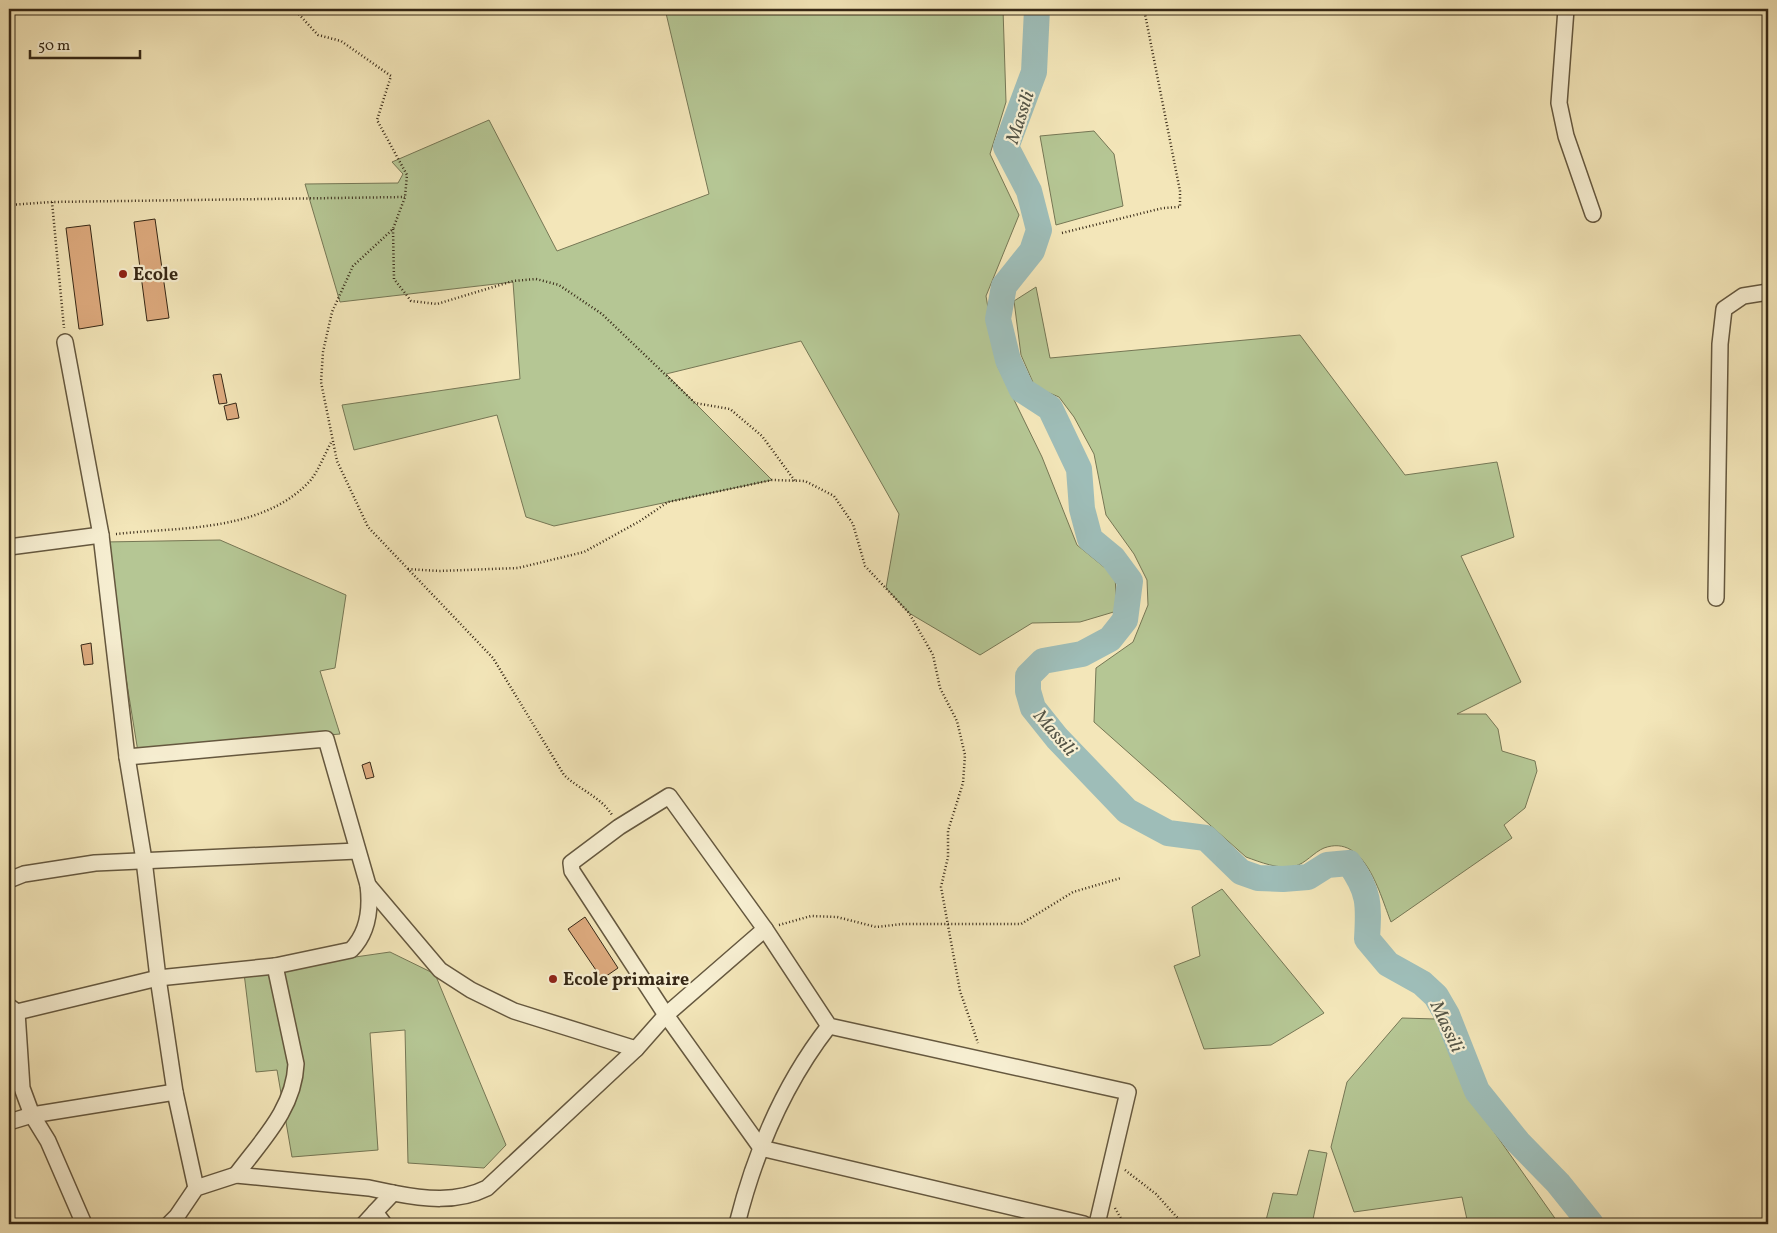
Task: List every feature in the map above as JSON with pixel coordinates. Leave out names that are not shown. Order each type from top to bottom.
[{"type":"street","points":[[1566,9],[1559,103],[1566,136],[1593,214]]},
{"type":"street","points":[[1716,598],[1720,344],[1724,309],[1743,296],[1768,292]]},
{"type":"street","points":[[66,342],[101,535],[127,757],[144,860],[158,978],[176,1092],[196,1188]]},
{"type":"street","points":[[9,547],[101,535]]},
{"type":"street","points":[[84,1224],[48,1141],[32,1115],[22,1088],[13,1009],[158,978],[275,966],[351,950],[363,936],[370,901],[368,885],[326,739],[127,757]]},
{"type":"street","points":[[1084,1224],[760,1148],[666,1015],[571,867],[571,863],[619,827],[669,796],[765,929],[829,1026],[1129,1093],[1097,1224]]},
{"type":"street","points":[[9,880],[24,874],[95,863],[357,851]]},
{"type":"street","points":[[368,885],[440,970],[471,990],[514,1011],[636,1049]]},
{"type":"street","points":[[169,1224],[177,1216],[196,1188],[236,1175],[369,1188],[422,1198],[462,1197],[487,1188],[636,1049],[666,1015],[765,929]]},
{"type":"street","points":[[236,1175],[276,1124],[291,1095],[296,1079],[296,1064],[275,966]]},
{"type":"street","points":[[737,1224],[748,1182],[775,1111],[807,1054],[829,1026]]},
{"type":"street","points":[[9,1122],[32,1115],[176,1092]]},
{"type":"street","points":[[364,1224],[380,1218],[393,1193]]},
{"type":"path","points":[[294,9],[318,35],[341,41],[391,76],[376,120],[407,175],[405,196],[393,229],[394,279],[411,301],[437,304],[513,282],[536,278],[558,285],[602,314],[695,402],[730,409],[762,436],[795,481]]},
{"type":"path","points":[[1062,232],[1163,208],[1180,207],[1180,191],[1144,9]]},
{"type":"path","points":[[9,205],[52,202],[405,196]]},
{"type":"path","points":[[52,202],[66,342]]},
{"type":"path","points":[[393,229],[353,266],[332,312],[323,352],[321,382],[337,461],[368,527],[493,658],[564,775],[575,785],[598,798],[609,810],[619,827]]},
{"type":"path","points":[[101,535],[248,519],[295,495],[312,479],[333,440]]},
{"type":"path","points":[[408,569],[439,571],[518,568],[584,552],[640,521],[668,502],[772,480],[805,481],[834,496],[853,524],[865,566],[909,613],[933,655],[940,688],[957,721],[965,756],[964,783],[948,831],[948,857],[941,887],[960,991],[984,1061]]},
{"type":"path","points":[[765,929],[812,916],[837,917],[876,927],[948,924],[1021,924],[1073,892],[1121,878]]},
{"type":"path","points":[[1112,1160],[1156,1194],[1183,1224]]},
{"type":"green space","points":[[665,9],[1003,9],[1006,102],[990,154],[1019,215],[986,296],[998,367],[1042,457],[1077,545],[1115,576],[1117,611],[1080,622],[1032,623],[980,655],[909,613],[886,588],[899,514],[801,341],[666,374],[772,480],[554,526],[526,517],[497,415],[354,450],[342,405],[520,379],[513,282],[340,302],[305,184],[398,183],[403,174],[392,162],[489,120],[557,251],[709,194]]},
{"type":"green space","points":[[1094,131],[1114,154],[1123,206],[1056,225],[1040,136]]},
{"type":"green space","points":[[1036,287],[1050,358],[1300,335],[1405,475],[1497,462],[1514,537],[1461,556],[1521,682],[1457,714],[1486,714],[1498,729],[1502,751],[1535,761],[1537,771],[1525,808],[1504,825],[1512,838],[1391,922],[1369,869],[1350,849],[1338,846],[1324,848],[1302,863],[1289,867],[1270,865],[1246,857],[1094,722],[1096,668],[1133,642],[1148,605],[1147,580],[1134,554],[1106,515],[1094,454],[1074,417],[1059,397],[1035,387],[1021,355],[1014,301]]},
{"type":"green space","points":[[220,540],[346,595],[335,668],[320,671],[340,734],[138,752],[104,542]]},
{"type":"green space","points":[[1222,889],[1324,1013],[1271,1045],[1204,1049],[1174,966],[1200,956],[1192,907]]},
{"type":"green space","points":[[390,952],[435,974],[506,1145],[484,1168],[408,1163],[405,1030],[370,1033],[378,1150],[292,1157],[277,1070],[256,1072],[244,973]]},
{"type":"green space","points":[[1402,1018],[1436,1019],[1468,1095],[1559,1224],[1468,1224],[1462,1197],[1354,1212],[1331,1147],[1347,1082]]},
{"type":"green space","points":[[1309,1150],[1327,1153],[1312,1224],[1265,1224],[1273,1193],[1297,1195]]},
{"type":"building","points":[[155,219],[169,318],[147,321],[134,222]]},
{"type":"building","points":[[90,225],[103,325],[79,329],[66,228]]},
{"type":"building","points":[[221,374],[227,403],[219,404],[213,375]]},
{"type":"building","points":[[236,403],[239,418],[227,420],[224,406]]},
{"type":"building","points":[[91,643],[93,664],[84,665],[81,645]]},
{"type":"building","points":[[370,762],[374,777],[366,779],[362,765]]},
{"type":"building","points":[[585,917],[618,968],[602,979],[568,929]]},
{"type":"waterway","name":"Massili","points":[[1037,9],[1034,72],[1006,147],[1029,191],[1039,230],[1032,251],[1004,286],[998,319],[1008,360],[1022,390],[1050,408],[1079,469],[1082,509],[1090,539],[1113,558],[1130,581],[1125,620],[1110,639],[1082,654],[1043,661],[1028,676],[1028,691],[1033,708],[1057,738],[1127,811],[1168,833],[1206,838],[1241,872],[1258,878],[1308,877],[1327,865],[1349,863],[1361,882],[1367,899],[1367,939],[1388,964],[1422,983],[1436,996],[1447,1015],[1477,1091],[1518,1142],[1558,1183],[1591,1224]]},
{"type":"place","name":"Ecole","points":[[123,274]]},
{"type":"place","name":"Ecole primaire","points":[[553,979]]}]
